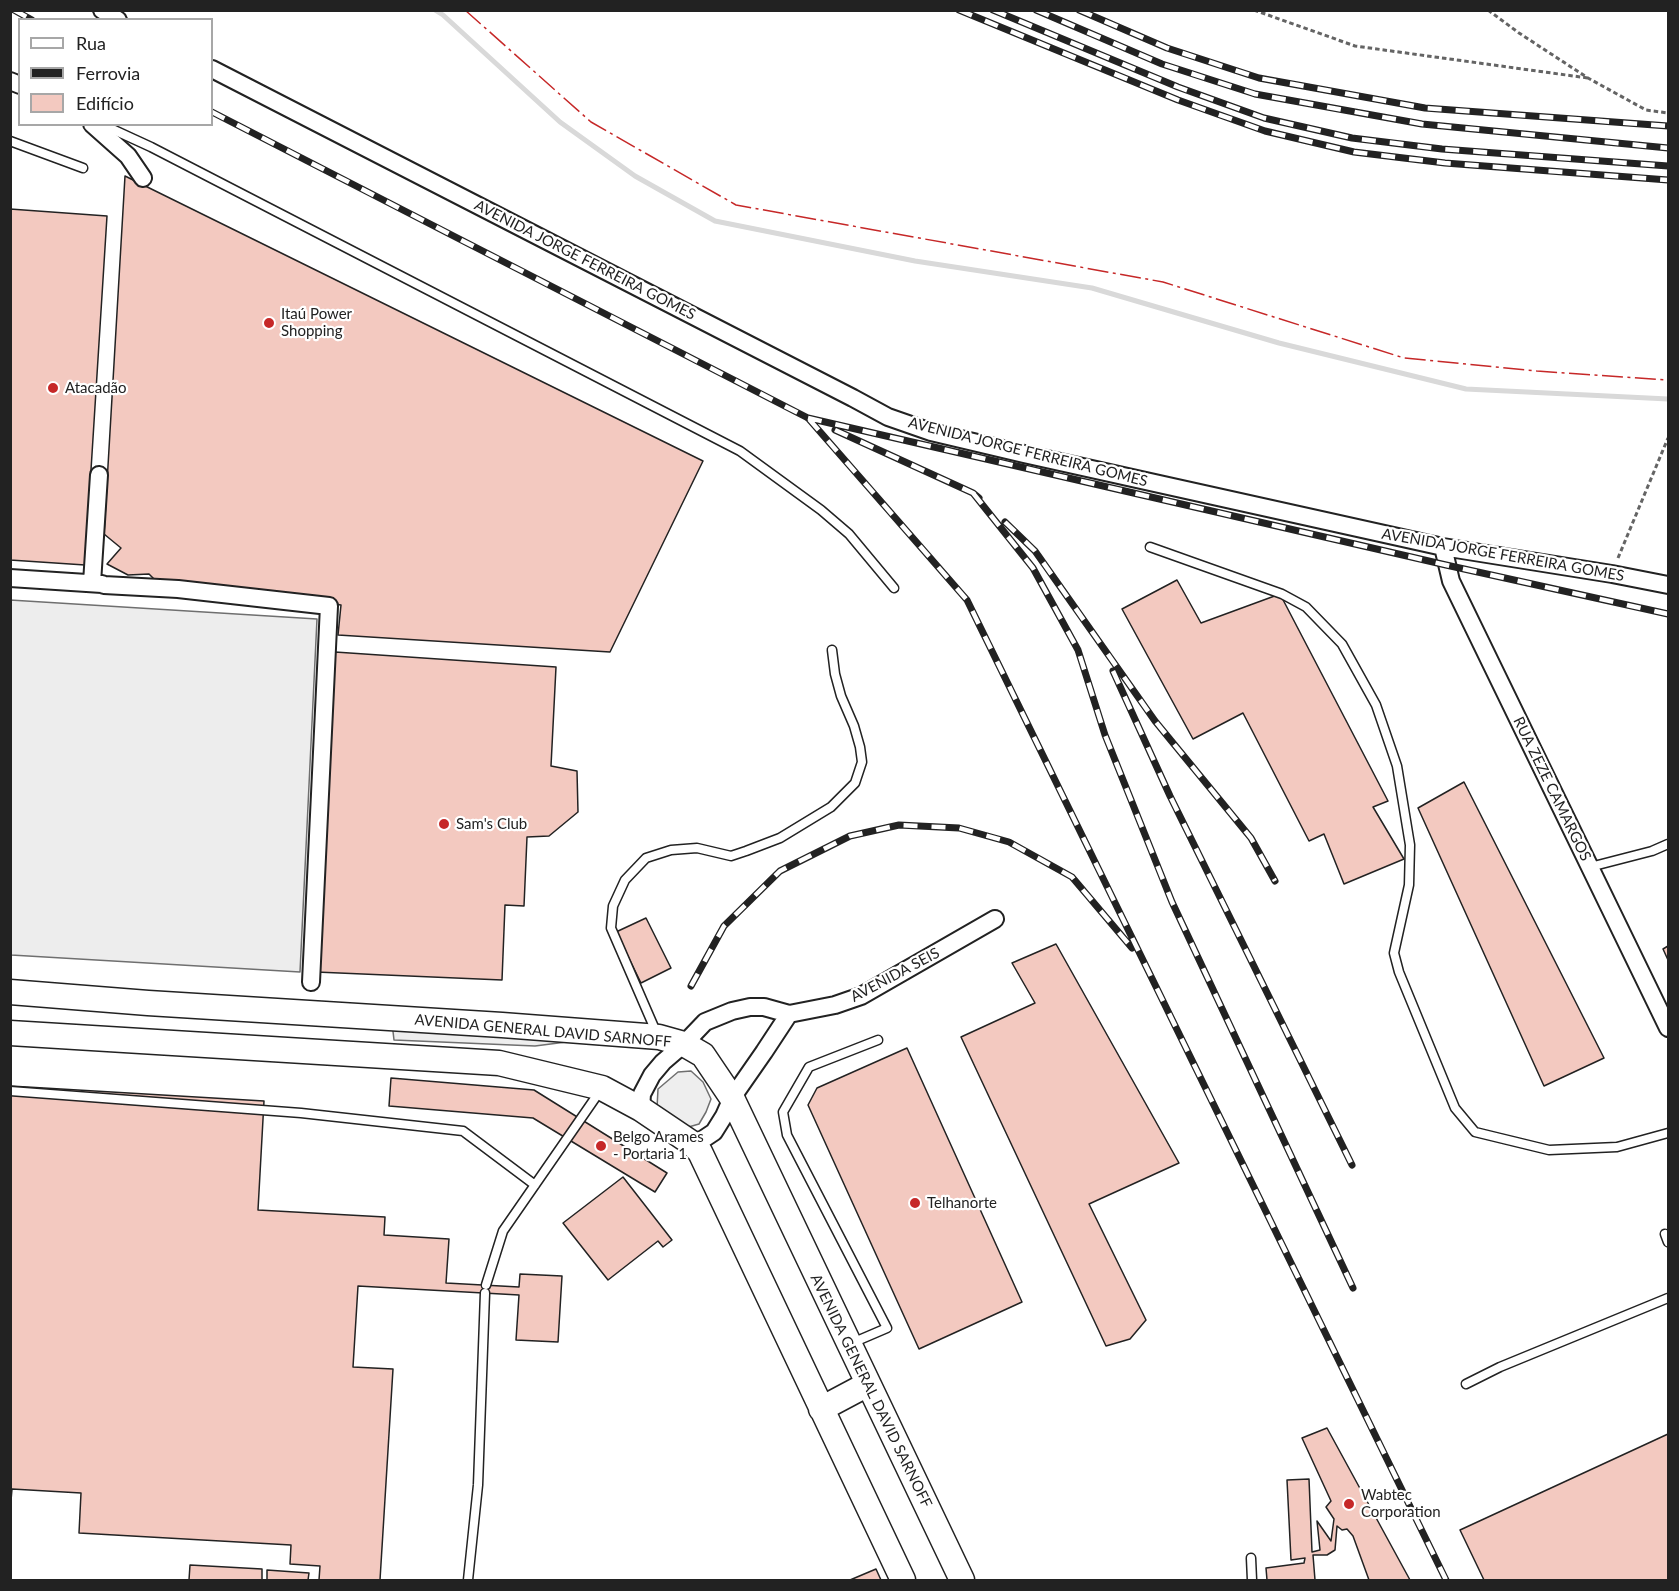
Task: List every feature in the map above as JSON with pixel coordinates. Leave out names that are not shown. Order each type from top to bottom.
[{"type":"main road","name":"AVENIDA GENERAL DAVID SARNOFF","points":[[10,992],[659,1037],[684,1044],[703,1056],[732,1098],[962,1581]]},
{"type":"main road","points":[[10,1033],[499,1063],[602,1088],[641,1108],[690,1142],[700,1152],[903,1581]]},
{"type":"main road","points":[[821,1410],[868,1384]]},
{"type":"street","points":[[102,10],[115,18]]},
{"type":"street","name":"AVENIDA JORGE FERREIRA GOMES","points":[[213,70],[888,417],[931,432],[1014,452],[1443,547],[1668,585]]},
{"type":"street","points":[[94,126],[128,156],[143,178]]},
{"type":"street","points":[[99,475],[100,585]]},
{"type":"street","name":"RUA ZEZE CAMARGOS","points":[[1443,547],[1451,581],[1668,1028]]},
{"type":"street","points":[[10,578],[178,589],[329,606],[311,982]]},
{"type":"street","name":"AVENIDA SEIS","points":[[641,1108],[642,1094],[652,1075],[705,1022],[732,1011],[750,1007],[764,1007],[789,1014],[835,1005],[861,996],[995,919]]},
{"type":"street","points":[[690,1142],[702,1140],[714,1132],[732,1098],[789,1014]]},
{"type":"lane","points":[[105,126],[151,147],[740,451],[821,510],[849,534],[894,588]]},
{"type":"lane","points":[[10,141],[83,168]]},
{"type":"lane","points":[[1150,547],[1269,589],[1306,607],[1342,644],[1370,694],[1397,765],[1410,845],[1409,885],[1394,953],[1399,972],[1455,1108],[1475,1132],[1549,1150],[1617,1147],[1668,1133]]},
{"type":"lane","points":[[659,1037],[611,928],[613,906],[625,880],[646,858],[671,850],[697,848],[731,856],[747,851],[780,838],[831,807],[855,783],[862,762],[860,747],[841,696],[832,650]]},
{"type":"lane","points":[[1590,867],[1652,851],[1668,844]]},
{"type":"lane","points":[[849,1344],[887,1328],[787,1135],[783,1112],[809,1066],[878,1040]]},
{"type":"lane","points":[[468,1581],[478,1485],[486,1289],[503,1231],[602,1088]]},
{"type":"lane","points":[[10,1091],[301,1113],[463,1131],[535,1185]]},
{"type":"lane","points":[[1466,1384],[1500,1367],[1668,1298]]},
{"type":"lane","points":[[1251,1558],[1252,1581]]},
{"type":"path","points":[[1254,10],[1355,46],[1588,78]]},
{"type":"path","points":[[1488,10],[1588,78],[1646,110],[1668,114]]},
{"type":"path","points":[[1612,574],[1668,438]]},
{"type":"shaded area","points":[[10,600],[317,619],[300,972],[11,955]]},
{"type":"shaded area","points":[[392,1023],[574,1041],[535,1046],[394,1040]]},
{"type":"shaded area","points":[[691,1071],[703,1082],[711,1099],[699,1124],[685,1128],[657,1108],[658,1089],[678,1072]]},
{"type":"building","name":"Itaú Power Shopping","points":[[125,176],[703,461],[610,652],[338,635],[341,605],[184,584],[158,583],[149,574],[128,575],[107,564],[121,548],[104,534]]},
{"type":"building","name":"Atacadão","points":[[10,209],[107,216],[85,565],[10,560]]},
{"type":"building","points":[[1177,580],[1201,623],[1280,594],[1388,801],[1373,807],[1404,859],[1344,884],[1324,834],[1309,841],[1243,713],[1193,739],[1122,609]]},
{"type":"building","name":"Sam's Club","points":[[335,652],[556,667],[551,766],[577,771],[578,812],[549,836],[527,837],[524,906],[505,905],[502,980],[316,972]]},
{"type":"building","points":[[1464,782],[1604,1058],[1544,1086],[1418,808]]},
{"type":"building","points":[[646,918],[671,968],[641,983],[616,932]]},
{"type":"building","points":[[1056,944],[1179,1163],[1089,1204],[1146,1320],[1130,1339],[1106,1346],[961,1037],[1035,1003],[1012,963]]},
{"type":"building","points":[[1668,946],[1668,960],[1663,949]]},
{"type":"building","name":"Telhanorte","points":[[907,1048],[1022,1302],[919,1349],[808,1105],[817,1088]]},
{"type":"building","name":"Belgo Arames - Portaria 1","points":[[391,1078],[534,1090],[667,1173],[655,1192],[533,1118],[389,1106]]},
{"type":"building","points":[[10,1086],[264,1101],[258,1210],[385,1217],[384,1235],[449,1239],[446,1283],[519,1287],[520,1274],[562,1276],[558,1342],[516,1340],[519,1295],[358,1286],[353,1367],[393,1369],[380,1580],[319,1580],[320,1566],[290,1564],[291,1545],[79,1533],[81,1493],[12,1489],[10,1512]]},
{"type":"building","points":[[623,1177],[672,1240],[663,1247],[658,1241],[608,1280],[563,1223]]},
{"type":"building","name":"Wabtec Corporation","points":[[1327,1428],[1410,1580],[1369,1580],[1353,1536],[1347,1529],[1342,1530],[1337,1526],[1335,1550],[1327,1555],[1313,1555],[1315,1580],[1267,1580],[1266,1568],[1304,1563],[1305,1558],[1291,1560],[1287,1480],[1309,1479],[1312,1552],[1320,1550],[1317,1521],[1331,1541],[1334,1519],[1326,1507],[1331,1501],[1302,1438]]},
{"type":"building","points":[[1668,1434],[1668,1580],[1484,1580],[1460,1530]]},
{"type":"building","points":[[190,1565],[262,1569],[262,1580],[189,1580]]},
{"type":"building","points":[[876,1569],[881,1580],[850,1580]]},
{"type":"building","points":[[267,1570],[309,1573],[308,1580],[267,1580]]},
{"type":"waterway","points":[[435,10],[560,122],[635,176],[715,221],[915,261],[1092,288],[1279,343],[1466,389],[1668,399]]},
{"type":"railway","points":[[14,10],[28,18]]},
{"type":"railway","points":[[959,10],[1178,100],[1265,131],[1354,152],[1445,163],[1668,180]]},
{"type":"railway","points":[[993,10],[1178,87],[1264,118],[1352,138],[1442,149],[1668,166]]},
{"type":"railway","points":[[1036,10],[1162,64],[1255,94],[1422,124],[1668,148]]},
{"type":"railway","points":[[1079,10],[1167,48],[1259,78],[1425,108],[1668,126]]},
{"type":"railway","points":[[213,113],[808,418],[967,600],[1446,1580]]},
{"type":"railway","points":[[808,418],[1668,614]]},
{"type":"railway","points":[[835,430],[973,493],[979,498]]},
{"type":"railway","points":[[973,493],[1033,568],[1078,650],[1105,735],[1172,902],[1353,1288]]},
{"type":"railway","points":[[1005,522],[1035,551],[1155,721],[1251,838],[1275,881]]},
{"type":"railway","points":[[1113,671],[1170,796],[1352,1165]]},
{"type":"railway","points":[[691,986],[724,926],[780,871],[850,836],[899,825],[959,828],[1009,842],[1072,877],[1132,948]]},
{"type":"power","points":[[465,10],[591,122],[736,205],[1163,282],[1404,358],[1537,371],[1668,380]]},
{"type":"place","name":"Itaú Power Shopping","points":[[269,323]]},
{"type":"place","name":"Atacadão","points":[[53,388]]},
{"type":"place","name":"Sam's Club","points":[[444,824]]},
{"type":"place","name":"Belgo Arames - Portaria 1","points":[[601,1146]]},
{"type":"place","name":"Telhanorte","points":[[915,1203]]},
{"type":"place","name":"Wabtec Corporation","points":[[1349,1504]]}]
